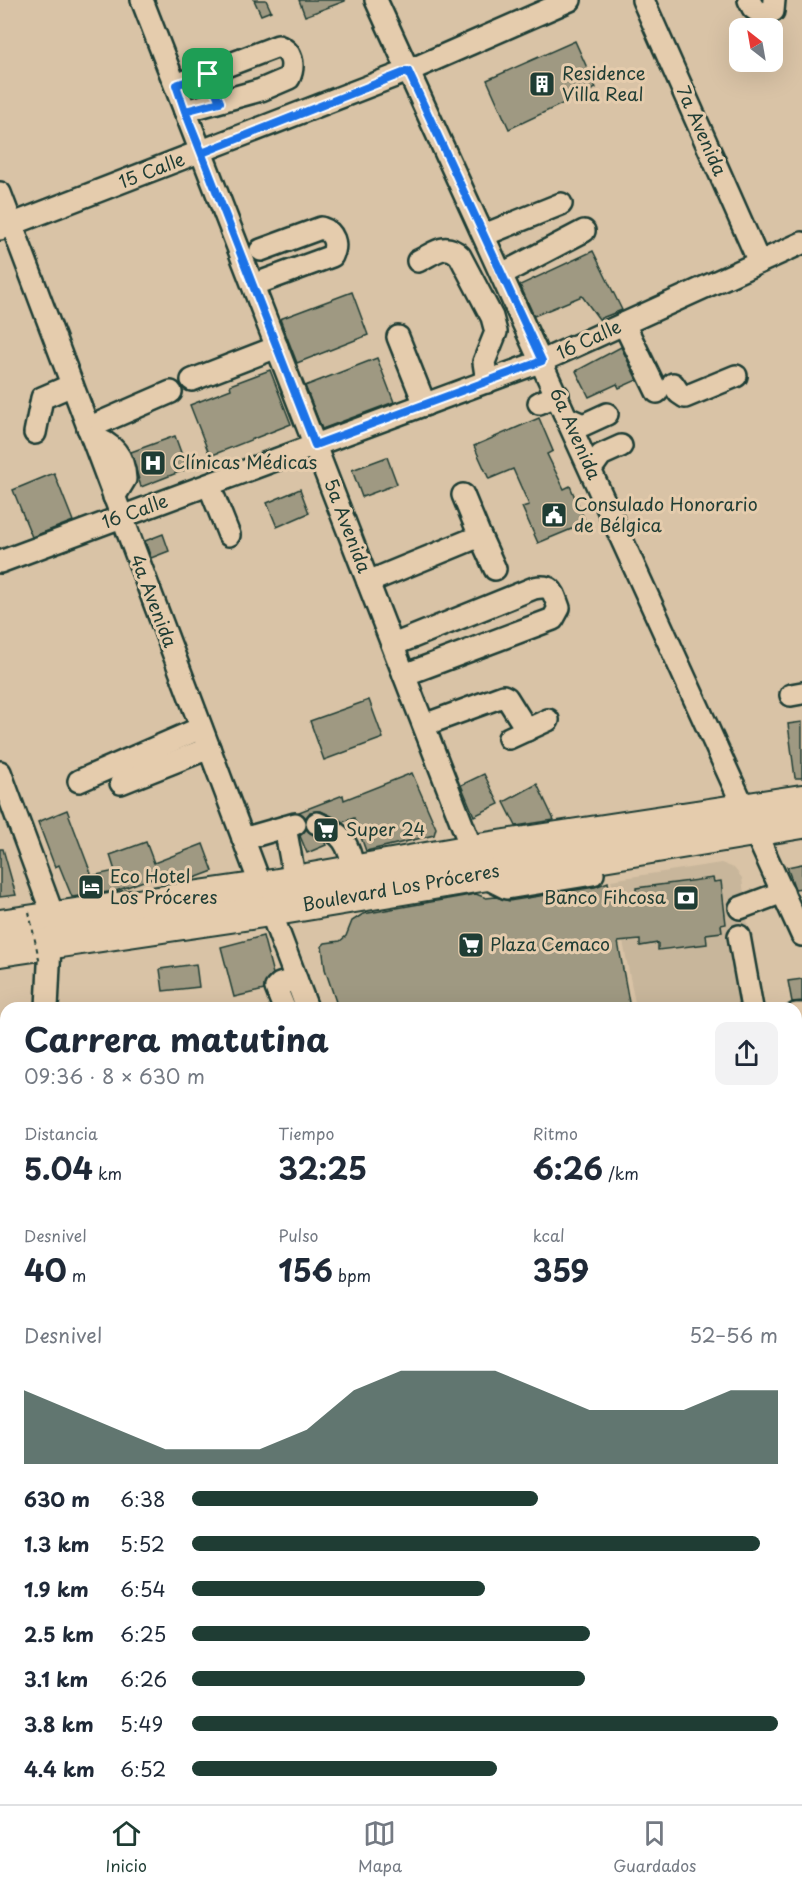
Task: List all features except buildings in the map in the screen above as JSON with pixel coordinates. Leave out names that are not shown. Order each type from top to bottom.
[{"type":"highway","name":"Boulevard Los Próceres","points":[[0,951],[43,934],[749,819],[802,800]]},
{"type":"highway","name":"Boulevard Los Próceres","points":[[749,819],[802,823]]},
{"type":"highway","name":"Boulevard Los Próceres","points":[[265,899],[295,881],[354,871],[476,862]]},
{"type":"highway","name":"Boulevard Los Próceres","points":[[0,925],[43,934]]},
{"type":"street","name":"5a Avenida","points":[[142,0],[315,445],[378,578],[393,645],[476,862]]},
{"type":"street","name":"6a Avenida","points":[[376,0],[542,361],[548,399],[569,419],[802,935]]},
{"type":"street","name":"15 Calle","points":[[6,227],[202,153],[408,71],[570,0]]},
{"type":"street","name":"7a Avenida","points":[[643,0],[759,262]]},
{"type":"street","points":[[749,0],[753,8],[763,15],[773,11],[774,0]]},
{"type":"street","points":[[176,85],[278,46],[285,49],[291,58],[293,69],[289,78],[261,90],[185,111]]},
{"type":"street","points":[[208,74],[220,102]]},
{"type":"street","name":"4a Avenida","points":[[0,193],[6,227],[72,385],[305,1002]]},
{"type":"street","points":[[484,235],[561,204]]},
{"type":"street","points":[[253,285],[332,256],[336,249],[329,231],[321,228],[261,250]]},
{"type":"street","points":[[502,274],[585,231]]},
{"type":"street","name":"16 Calle","points":[[0,562],[425,405],[469,398],[487,382],[542,361],[802,243]]},
{"type":"street","points":[[418,261],[446,248],[453,249],[460,256],[492,317],[496,332],[484,362],[487,382]]},
{"type":"street","points":[[624,324],[665,388],[685,397],[689,406],[736,376]]},
{"type":"street","points":[[398,337],[425,405]]},
{"type":"street","points":[[192,380],[277,347]]},
{"type":"street","points":[[35,433],[42,398],[72,385]]},
{"type":"street","points":[[90,433],[171,392]]},
{"type":"street","points":[[569,419],[583,425],[607,414]]},
{"type":"street","points":[[591,469],[601,455],[621,446]]},
{"type":"street","points":[[209,485],[229,535]]},
{"type":"street","points":[[463,495],[495,569]]},
{"type":"street","points":[[378,578],[480,536]]},
{"type":"street","points":[[393,645],[534,588],[545,585],[551,588],[556,598],[559,608],[553,619],[404,675]]},
{"type":"street","points":[[424,725],[503,696],[507,698],[518,734],[548,720]]},
{"type":"street","points":[[78,781],[201,728]]},
{"type":"street","points":[[121,783],[209,748]]},
{"type":"street","points":[[0,772],[43,934],[47,1002]]},
{"type":"street","points":[[317,823],[333,829],[346,842],[354,871]]},
{"type":"street","points":[[243,839],[290,826],[295,881]]},
{"type":"street","points":[[476,862],[507,888],[593,874]]},
{"type":"street","points":[[740,908],[783,892]]},
{"type":"street","points":[[739,936],[751,1002]]},
{"type":"street","points":[[282,1002],[276,988],[280,984],[296,979]]},
{"type":"shaded area","points":[[721,863],[734,868],[742,878],[757,999],[753,1002],[635,1002],[611,880]]},
{"type":"place","name":"Residence Villa Real","points":[[542,84]]},
{"type":"place","name":"Clínicas Médicas","points":[[153,463]]},
{"type":"place","name":"Consulado Honorario de Bélgica","points":[[554,515]]},
{"type":"place","name":"Super 24","points":[[326,830]]},
{"type":"place","name":"Eco Hotel Los Próceres","points":[[91,887]]},
{"type":"place","name":"Banco Fihcosa","points":[[686,898]]},
{"type":"place","name":"Plaza Cemaco","points":[[471,945]]},
{"type":"route","points":[[208,74],[176,85],[185,111],[315,445],[542,361],[408,71],[202,153],[185,111],[220,102],[208,74]]}]
